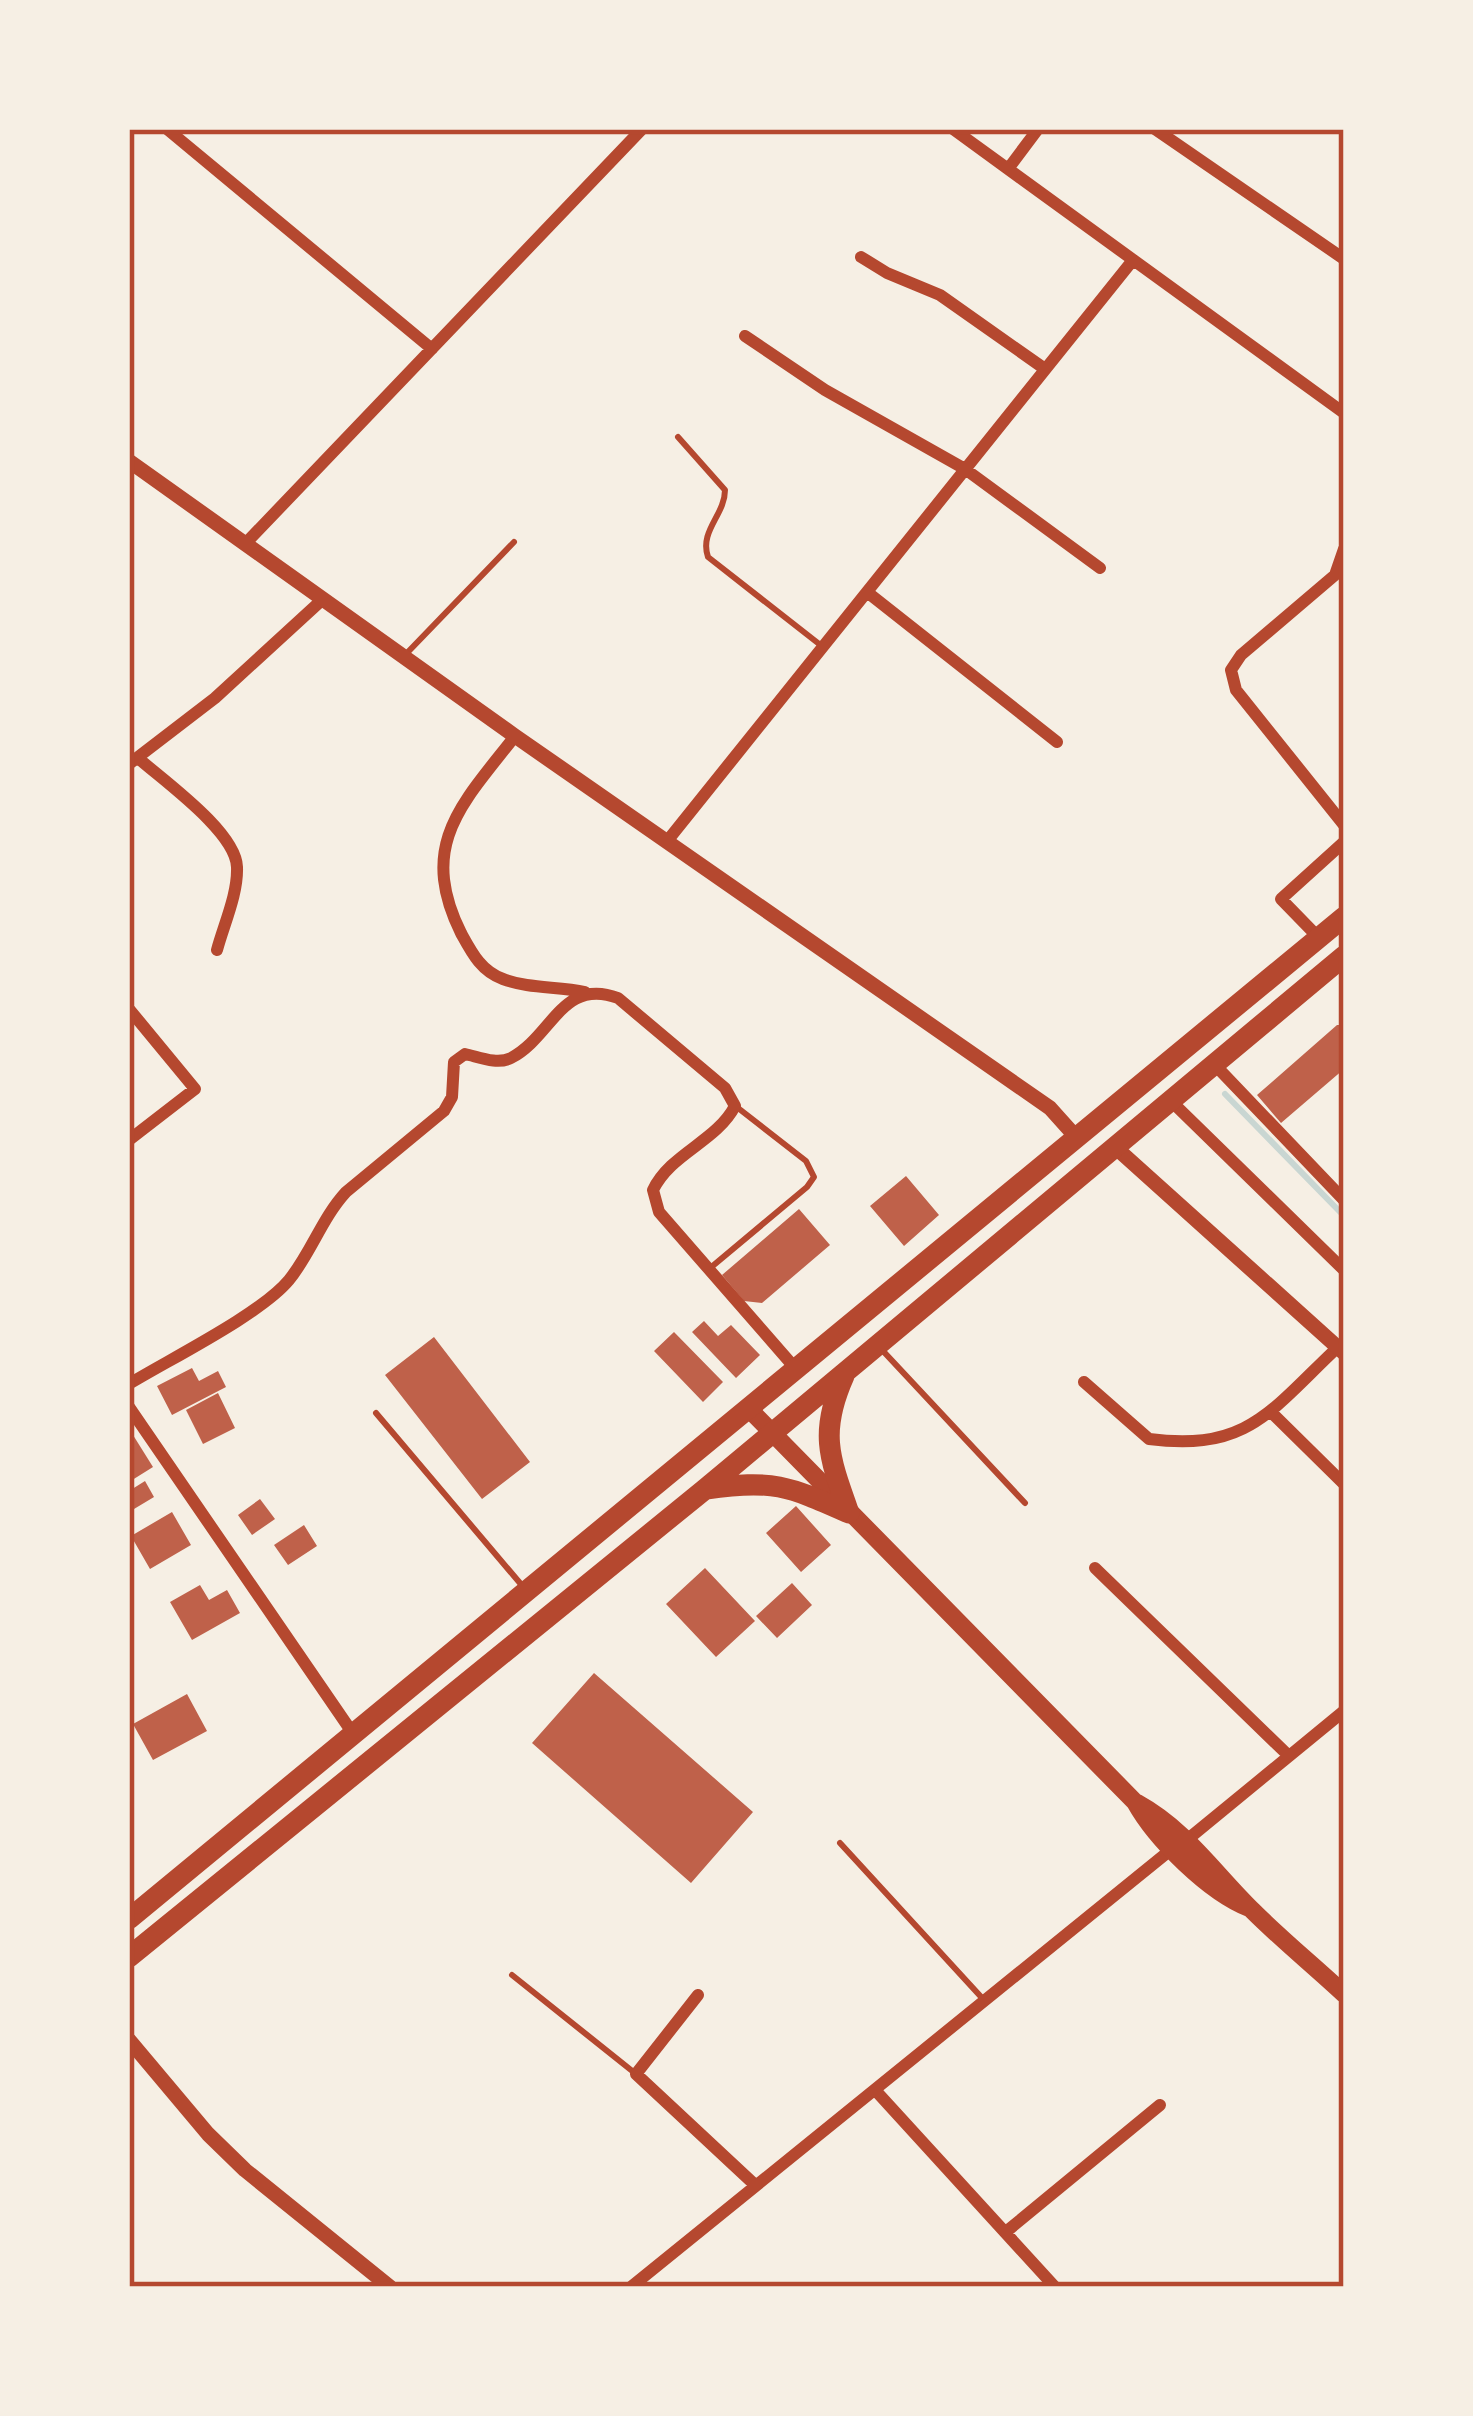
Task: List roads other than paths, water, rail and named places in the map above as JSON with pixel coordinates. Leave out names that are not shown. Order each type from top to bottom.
[{"type":"highway","points":[[129,1919],[1344,917]]},
{"type":"highway","points":[[129,1957],[1340,967]]},
{"type":"highway","points":[[849,1366],[833,1401],[827,1439],[849,1513]]},
{"type":"highway","points":[[704,1490],[749,1483],[783,1485],[849,1513]]},
{"type":"main road","points":[[749,1409],[1135,1802],[1148,1826],[1180,1844],[1224,1898],[1249,1908],[1344,1994]]},
{"type":"street","points":[[167,129],[432,349]]},
{"type":"street","points":[[246,543],[642,129]]},
{"type":"street","points":[[952,129],[1344,413]]},
{"type":"street","points":[[1008,169],[1038,129]]},
{"type":"street","points":[[1155,129],[1344,259]]},
{"type":"street","points":[[861,257],[940,295],[1045,369]]},
{"type":"street","points":[[668,840],[1132,260]]},
{"type":"street","points":[[745,336],[841,400],[965,469],[1100,568]]},
{"type":"street","points":[[129,461],[514,736],[1050,1108],[1076,1137]]},
{"type":"street","points":[[1344,549],[1335,574],[1241,655],[1231,670],[1236,690],[1344,825]]},
{"type":"street","points":[[867,592],[1057,742]]},
{"type":"street","points":[[217,950],[235,884],[234,853],[201,814],[134,761],[214,698],[323,599]]},
{"type":"street","points":[[514,736],[454,814],[442,884],[452,914],[485,970],[524,985],[553,985],[618,998],[724,1088],[735,1106],[726,1123],[662,1173],[653,1190],[659,1212],[795,1368]]},
{"type":"street","points":[[1318,938],[1281,899],[1344,842]]},
{"type":"street","points":[[129,1384],[258,1306],[289,1281],[333,1206],[444,1111],[452,1096],[454,1062],[465,1054],[499,1061],[513,1058],[586,992]]},
{"type":"street","points":[[129,1009],[195,1089],[129,1140]]},
{"type":"street","points":[[1215,1065],[1344,1200]]},
{"type":"street","points":[[1171,1101],[1344,1270]]},
{"type":"street","points":[[1084,1382],[1149,1439],[1225,1438],[1270,1411],[1340,1351],[1115,1147]]},
{"type":"street","points":[[129,1407],[354,1735]]},
{"type":"street","points":[[1270,1411],[1344,1484]]},
{"type":"street","points":[[1095,1568],[1289,1756]]},
{"type":"street","points":[[631,2287],[1344,1711]]},
{"type":"street","points":[[698,1995],[636,2074],[754,2184]]},
{"type":"street","points":[[129,2040],[208,2134],[245,2170],[390,2287]]},
{"type":"street","points":[[876,2091],[1055,2287]]},
{"type":"street","points":[[1007,2231],[1160,2105]]},
{"type":"lane","points":[[678,437],[723,484],[727,496],[707,533],[708,556],[823,647]]},
{"type":"lane","points":[[404,657],[514,542]]},
{"type":"lane","points":[[709,1269],[814,1177],[806,1161],[735,1106]]},
{"type":"lane","points":[[876,1344],[1025,1503]]},
{"type":"lane","points":[[376,1413],[528,1592]]},
{"type":"lane","points":[[840,1843],[985,2001]]},
{"type":"lane","points":[[512,1975],[636,2074]]},
{"type":"waterway","points":[[1225,1094],[1344,1216]]}]
